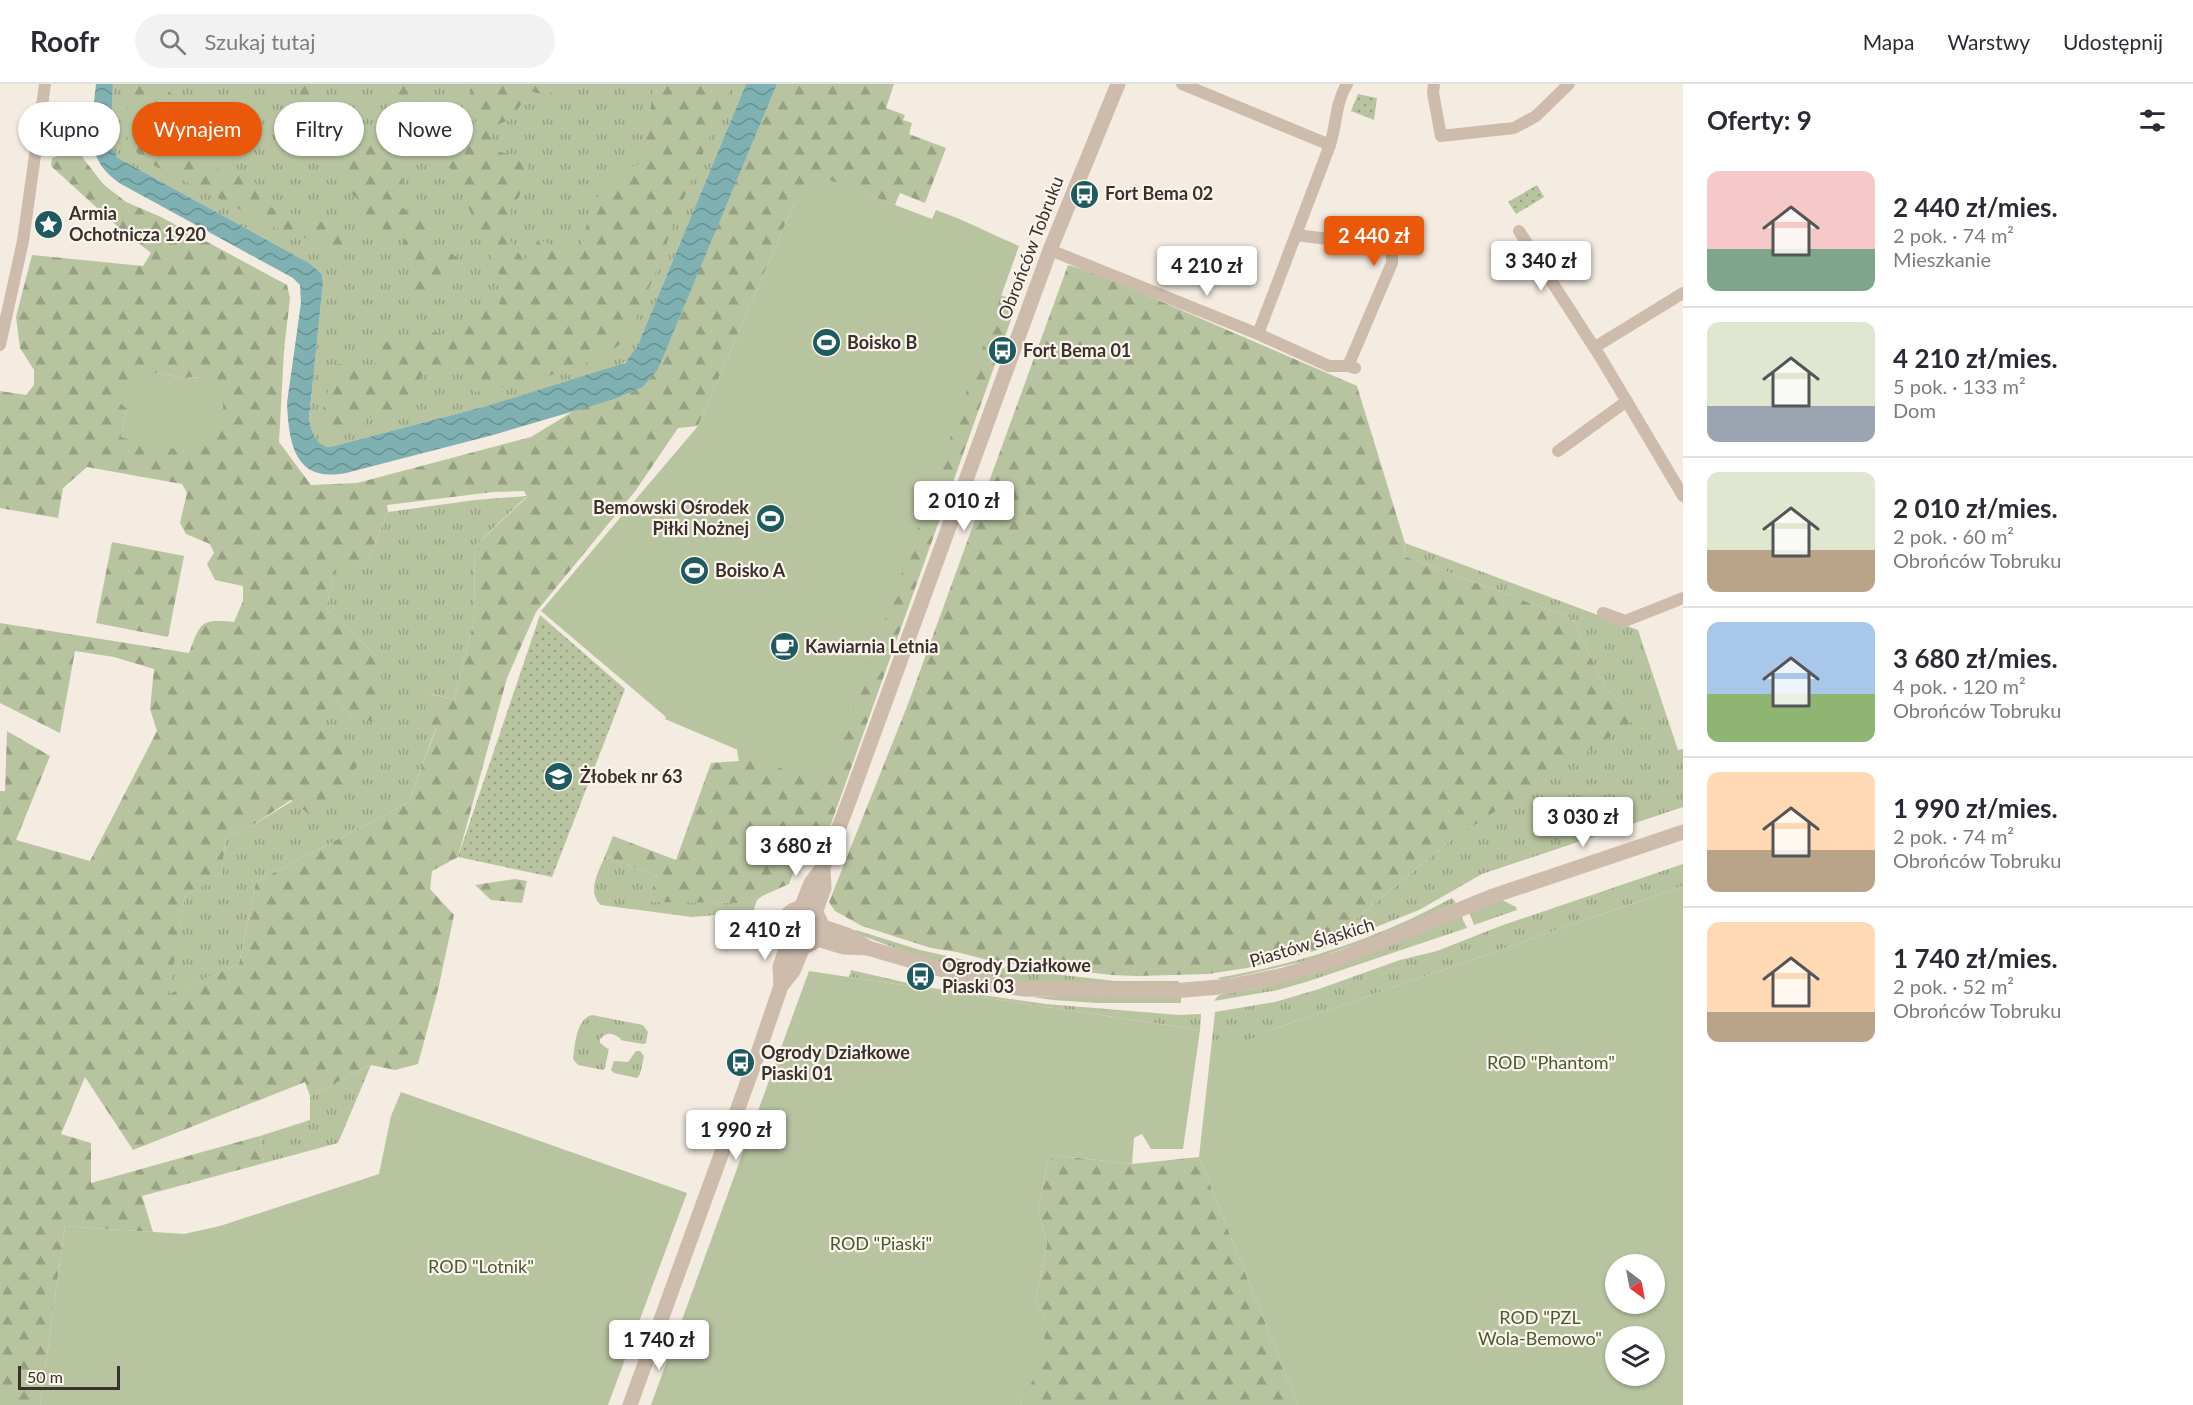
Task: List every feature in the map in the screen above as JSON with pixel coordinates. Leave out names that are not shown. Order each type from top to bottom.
[{"type":"street","points":[[0,345],[23,240],[45,84]]},
{"type":"street","name":"Obrońców Tobruku","points":[[813,921],[812,884],[823,867],[845,812],[1050,250],[1118,84]]},
{"type":"street","points":[[1182,84],[1330,145]]},
{"type":"street","points":[[1258,334],[1296,235],[1299,221],[1330,145],[1335,130],[1339,98],[1347,84]]},
{"type":"street","points":[[1434,84],[1433,93],[1441,136],[1514,128],[1536,116],[1569,84]]},
{"type":"street","points":[[1520,231],[1595,347],[1683,496]]},
{"type":"street","points":[[1050,250],[1258,334],[1329,366],[1352,367],[1392,263],[1391,251],[1385,246],[1296,235]]},
{"type":"street","points":[[1391,251],[1399,247],[1405,248]]},
{"type":"street","points":[[1595,347],[1683,293]]},
{"type":"street","points":[[1558,451],[1627,401]]},
{"type":"street","points":[[1603,613],[1625,621],[1683,598]]},
{"type":"street","name":"Piastów Śląskich","points":[[813,921],[847,935],[868,948],[991,984],[1024,989],[1173,991],[1231,986],[1284,975],[1341,958],[1493,896],[1683,832]]},
{"type":"street","points":[[781,986],[780,967],[788,942],[782,928],[784,918],[788,913],[813,921],[814,943],[803,947],[788,942]]},
{"type":"street","points":[[630,1405],[781,986],[793,971],[803,947]]},
{"type":"green space","points":[[113,84],[746,84],[630,359],[616,367],[490,405],[330,447],[317,440],[309,418],[323,283],[322,274],[309,263],[118,158],[117,156],[120,156],[120,102],[112,102]]},
{"type":"green space","points":[[139,84],[169,84],[167,88],[177,102],[132,102],[132,147],[126,140],[127,108]]},
{"type":"green space","points":[[298,84],[323,84],[325,86],[318,102],[294,102]]},
{"type":"green space","points":[[399,84],[418,84],[413,98],[421,102],[396,102]]},
{"type":"green space","points":[[471,84],[557,84],[549,96],[529,91],[512,119],[491,127],[494,150],[529,163],[519,197],[512,205],[507,235],[524,261],[539,239],[558,249],[581,246],[593,207],[605,186],[613,177],[639,164],[649,127],[653,84],[732,84],[633,325],[628,336],[617,347],[580,366],[533,380],[474,392],[470,367],[424,365],[414,400],[397,416],[366,418],[364,425],[351,430],[326,425],[323,409],[336,364],[374,365],[383,340],[408,352],[415,330],[449,335],[462,323],[467,314],[497,309],[505,287],[466,202],[456,172],[435,159],[438,156],[473,156],[473,123],[477,121],[473,114],[473,102],[469,102]]},
{"type":"green space","points":[[777,84],[894,84],[886,108],[905,115],[903,120],[912,123],[909,134],[946,148],[925,203],[900,193],[895,205],[816,176],[804,208],[794,204],[698,426],[678,428],[636,490],[536,612],[507,678],[458,857],[432,871],[430,889],[454,915],[438,990],[418,1064],[395,1070],[371,1065],[310,1096],[305,1082],[133,1150],[85,1077],[61,1134],[91,1143],[91,1183],[260,1136],[264,1163],[142,1196],[153,1232],[65,1226],[40,1405],[0,1405],[0,791],[5,791],[7,731],[50,756],[16,840],[90,861],[157,731],[150,709],[154,669],[114,657],[75,651],[60,733],[0,703],[0,623],[189,653],[203,625],[214,621],[234,622],[243,601],[243,586],[215,580],[207,564],[214,553],[210,544],[186,534],[180,523],[187,493],[182,484],[87,467],[63,488],[58,518],[0,508],[0,391],[26,395],[34,385],[34,370],[20,348],[16,317],[32,255],[143,266],[151,253],[117,226],[51,166],[52,158],[83,156],[103,184],[126,202],[161,217],[287,285],[290,298],[284,350],[279,442],[311,485],[357,483],[531,437],[577,409],[615,399],[643,387],[658,368]],"holes":[[[156,373],[184,378],[201,377],[121,437],[127,409]],[[524,491],[527,497],[474,547],[475,617],[454,699],[429,694],[421,724],[436,728],[409,802],[256,882],[239,964],[169,994],[185,895],[221,877],[226,836],[250,827],[291,800],[318,821],[363,758],[312,722],[336,699],[354,719],[371,721],[383,685],[377,657],[326,608],[337,563],[366,564],[388,512],[387,505],[493,492]]]},
{"type":"green space","points":[[1358,94],[1377,98],[1374,120],[1351,111]]},
{"type":"green space","points":[[375,137],[376,156],[416,156],[403,165],[401,207],[428,224],[420,242],[438,245],[458,258],[458,270],[431,296],[416,305],[413,264],[402,249],[407,232],[369,231],[363,224],[362,203],[352,194],[355,182],[341,179],[336,169],[338,156],[364,156],[364,149]]},
{"type":"green space","points":[[140,156],[206,156],[219,170],[248,170],[270,207],[325,223],[351,237],[349,253],[276,228],[143,160]]},
{"type":"green space","name":"Bemowski Ośrodek Piłki Nożnej","points":[[816,175],[932,219],[936,210],[1019,246],[825,787],[665,719],[666,717],[541,611],[698,426],[794,204],[804,207]]},
{"type":"green space","points":[[1537,185],[1544,197],[1516,214],[1508,202]]},
{"type":"green space","points":[[1068,265],[1095,273],[1357,386],[1405,543],[1404,556],[1573,619],[1605,688],[1623,705],[1641,716],[1450,841],[1318,950],[1247,968],[1208,974],[1136,976],[995,962],[931,948],[862,926],[835,911],[829,902],[908,704]]},
{"type":"green space","points":[[991,293],[1018,300],[826,838],[807,835],[789,884],[746,903],[648,902],[657,876],[605,856],[613,836],[676,860],[711,763],[739,761],[736,744]]},
{"type":"green space","points":[[156,373],[184,378],[201,377],[220,386],[223,411],[219,429],[210,440],[196,447],[179,449],[140,443],[121,437],[127,409],[118,401],[127,384]]},
{"type":"green space","points":[[527,496],[474,547],[475,617],[454,699],[430,694],[436,727],[409,802],[256,882],[239,964],[168,995],[185,895],[221,876],[226,836],[250,827],[362,758],[311,722],[336,699],[354,719],[377,657],[326,608],[337,562],[366,564],[388,512],[475,500]]},
{"type":"green space","points":[[112,542],[184,556],[168,637],[96,623]]},
{"type":"green space","points":[[1405,543],[1638,630],[1678,750],[1683,749],[1683,807],[1482,874],[1419,910],[1318,950],[1450,841],[1623,705],[1605,688],[1573,619],[1404,556]]},
{"type":"green space","points":[[540,615],[625,689],[552,877],[458,857]]},
{"type":"green space","points":[[605,856],[657,876],[649,901],[746,903],[765,894],[757,900],[753,912],[692,917],[601,905],[594,894],[594,888]]},
{"type":"green space","points":[[1683,864],[1683,886],[1268,1031],[1209,1067],[1215,1012],[1275,1002],[1319,989],[1400,960],[1437,951],[1503,925]]},
{"type":"green space","points":[[515,879],[527,881],[522,903],[491,900],[475,885]]},
{"type":"green space","points":[[1683,886],[1683,1405],[1298,1405],[1199,1157],[1209,1067],[1215,1056],[1268,1031]]},
{"type":"green space","points":[[1452,898],[1456,903],[1373,938],[1314,959],[1223,980],[1217,978],[1278,965],[1338,948],[1396,925]]},
{"type":"green space","points":[[1502,900],[1516,907],[1517,910],[1474,925],[1469,912]]},
{"type":"green space","points":[[1461,916],[1467,928],[1306,982],[1278,990],[1214,1001],[1223,994],[1285,982],[1345,963]]},
{"type":"green space","points":[[856,930],[920,950],[1001,968],[1115,981],[1178,981],[1180,984],[1023,982],[990,976],[903,951],[852,932]]},
{"type":"green space","points":[[851,970],[925,987],[1046,1004],[1179,1015],[1201,1014],[1200,1030],[849,977]]},
{"type":"green space","name":"ROD \"Piaski\"","points":[[809,971],[1200,1030],[1183,1149],[1151,1149],[1142,1134],[1134,1138],[1132,1164],[1053,1155],[1048,1162],[1038,1210],[1047,1244],[1035,1303],[1045,1317],[1047,1325],[1038,1372],[1020,1405],[651,1405]]},
{"type":"green space","points":[[944,977],[1017,995],[943,984]]},
{"type":"green space","points":[[1026,996],[1181,997],[1181,1003],[1097,1003],[1053,1000]]},
{"type":"green space","points":[[592,1015],[643,1025],[648,1032],[646,1043],[620,1040],[615,1035],[608,1034],[600,1039],[600,1043],[609,1048],[605,1068],[603,1070],[578,1065],[573,1059],[577,1033],[587,1017]]},
{"type":"green space","points":[[636,1051],[640,1051],[644,1056],[637,1078],[614,1073],[611,1070],[614,1061],[628,1062]]},
{"type":"green space","points":[[371,1065],[338,1143],[264,1163],[260,1136],[310,1120],[310,1096]]},
{"type":"green space","name":"ROD \"Lotnik\"","points":[[401,1092],[687,1193],[608,1405],[40,1405],[65,1226],[184,1234],[220,1226],[379,1174],[391,1116]]},
{"type":"green space","points":[[1053,1155],[1132,1164],[1199,1157],[1298,1405],[1020,1405],[1045,1317],[1035,1303],[1047,1244],[1038,1210],[1048,1162]]},
{"type":"water","points":[[96,84],[113,84],[112,102],[94,102]]},
{"type":"water","points":[[746,84],[777,84],[658,369],[643,387],[615,399],[493,435],[346,473],[329,475],[305,466],[298,458],[290,433],[287,403],[301,303],[300,285],[293,278],[121,184],[108,174],[96,156],[117,156],[309,263],[322,274],[323,283],[309,418],[317,440],[330,447],[490,405],[625,363],[637,347]]},
{"type":"place","name":"Fort Bema 02","points":[[1084,194]]},
{"type":"place","name":"Armia Ochotnicza 1920","points":[[48,224]]},
{"type":"place","name":"Boisko B","points":[[826,343]]},
{"type":"place","name":"Fort Bema 01","points":[[1002,351]]},
{"type":"place","name":"Bemowski Ośrodek Piłki Nożnej","points":[[770,518]]},
{"type":"place","name":"Boisko A","points":[[694,571]]},
{"type":"place","name":"Kawiarnia Letnia","points":[[784,647]]},
{"type":"place","name":"Żłobek nr 63","points":[[559,777]]},
{"type":"place","name":"Ogrody Działkowe Piaski 03","points":[[921,976]]},
{"type":"place","name":"Ogrody Działkowe Piaski 01","points":[[740,1063]]},
{"type":"park label","name":"ROD \"Phantom\"","points":[[1551,1063]]},
{"type":"park label","name":"ROD \"PZL Wola-Bemowo\"","points":[[1540,1328]]}]
